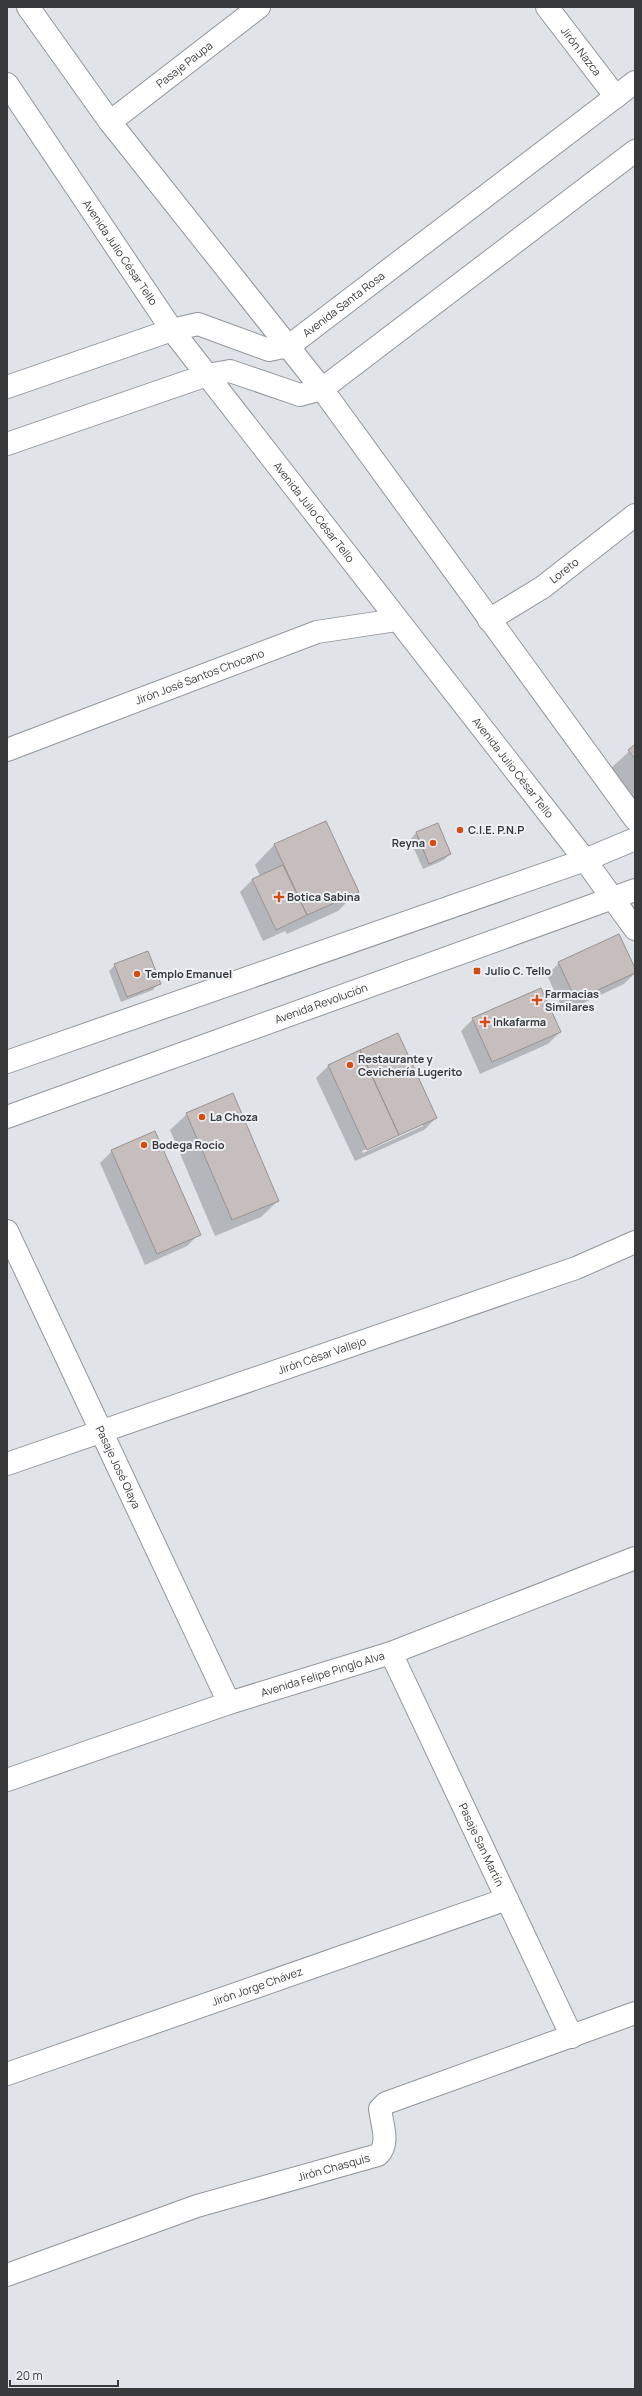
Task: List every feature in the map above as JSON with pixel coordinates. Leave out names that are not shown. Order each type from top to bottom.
[{"type":"street","points":[[28,7],[110,122],[322,389],[635,820]]},
{"type":"street","name":"Pasaje Paupa","points":[[110,122],[259,7]]},
{"type":"street","name":"Jirón Nazca","points":[[547,7],[616,96]]},
{"type":"street","name":"Avenida Santa Rosa","points":[[7,387],[172,330],[198,324],[269,350],[289,346],[635,82]]},
{"type":"street","name":"Avenida Julio César Tello","points":[[7,84],[172,330],[396,620],[585,860],[635,929]]},
{"type":"street","points":[[7,444],[206,375],[230,371],[300,395],[322,389],[635,150]]},
{"type":"street","name":"Loreto","points":[[489,620],[542,588],[635,515]]},
{"type":"street","name":"Jirón José Santos Chocano","points":[[7,750],[317,632],[396,620]]},
{"type":"street","points":[[7,1062],[585,860],[635,839]]},
{"type":"street","name":"Avenida Revolución","points":[[7,1117],[635,890]]},
{"type":"street","name":"Pasaje José Olaya","points":[[7,1231],[229,1703]]},
{"type":"street","name":"Jirón César Vallejo","points":[[7,1464],[576,1268],[635,1242]]},
{"type":"street","name":"Avenida Felipe Pinglo Alva","points":[[7,1780],[229,1703],[391,1652],[633,1565]]},
{"type":"street","name":"Pasaje San Martín","points":[[391,1652],[572,2036]]},
{"type":"street","name":"Jirón Jorge Chávez","points":[[7,2074],[507,1899]]},
{"type":"street","name":"Jirón Chasquis","points":[[7,2275],[197,2206],[378,2155],[383,2150],[385,2144],[380,2109],[386,2103],[635,2013]]},
{"type":"building","points":[[635,744],[635,759],[628,750]]},
{"type":"building","points":[[326,821],[359,892],[307,915],[274,844]]},
{"type":"building","name":"Reyna","points":[[438,823],[451,854],[429,864],[416,832]]},
{"type":"building","name":"Botica Sabina","points":[[283,865],[307,915],[276,930],[252,879]]},
{"type":"building","points":[[619,934],[635,968],[635,973],[576,1000],[558,962]]},
{"type":"building","name":"Templo Emanuel","points":[[148,951],[161,984],[127,997],[114,964]]},
{"type":"building","points":[[541,988],[561,1032],[492,1062],[472,1018]]},
{"type":"building","points":[[398,1033],[437,1118],[399,1135],[360,1050]]},
{"type":"building","points":[[360,1050],[399,1135],[367,1150],[328,1065]]},
{"type":"building","points":[[233,1093],[279,1201],[232,1220],[186,1113]]},
{"type":"building","points":[[155,1131],[201,1235],[157,1254],[111,1150]]},
{"type":"place","name":"C.I.E. P.N.P","points":[[460,830]]},
{"type":"place","name":"Reyna","points":[[433,843]]},
{"type":"place","name":"Botica Sabina","points":[[279,897]]},
{"type":"place","name":"Julio C. Tello","points":[[477,971]]},
{"type":"place","name":"Templo Emanuel","points":[[137,974]]},
{"type":"place","name":"Farmacias Similares","points":[[537,1000]]},
{"type":"place","name":"Inkafarma","points":[[485,1022]]},
{"type":"place","name":"Restaurante y Cevichería Lugerito","points":[[350,1065]]},
{"type":"place","name":"La Choza","points":[[202,1117]]},
{"type":"place","name":"Bodega Rocio","points":[[144,1145]]}]
